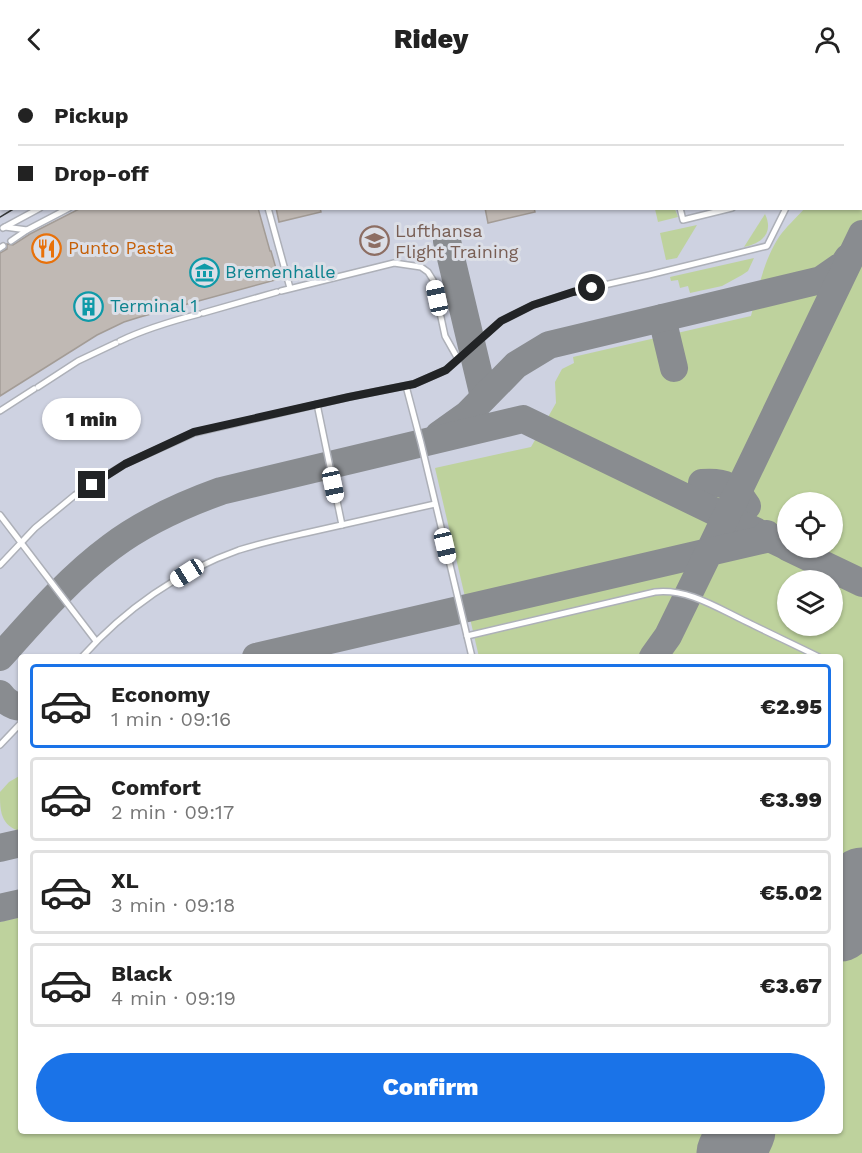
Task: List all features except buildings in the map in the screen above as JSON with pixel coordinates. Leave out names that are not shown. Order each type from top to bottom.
[{"type":"lane","points":[[27,230],[4,228],[36,210]]},
{"type":"lane","points":[[11,241],[64,210]]},
{"type":"lane","points":[[269,210],[290,288]]},
{"type":"lane","points":[[681,210],[683,220],[724,210]]},
{"type":"lane","points":[[0,565],[35,528],[75,495],[125,464],[153,450],[194,432],[414,384],[446,370],[501,321],[533,305],[573,292],[767,246],[785,210]]},
{"type":"lane","points":[[0,411],[78,361],[133,334],[290,288],[394,263],[421,267],[428,272],[433,280],[445,336],[458,359]]},
{"type":"lane","points":[[406,386],[471,654]]},
{"type":"lane","points":[[317,404],[342,525]]},
{"type":"lane","points":[[85,654],[96,641],[142,601],[187,573],[239,550],[435,504]]},
{"type":"lane","points":[[0,515],[96,641]]},
{"type":"lane","points":[[467,636],[665,591],[702,600],[813,654]]},
{"type":"lane","points":[[0,744],[18,726]]},
{"type":"shaded area","points":[[0,210],[862,210],[862,1153],[0,1153]]},
{"type":"green space","points":[[655,210],[675,210],[678,217],[658,222]]},
{"type":"green space","points":[[803,210],[862,210],[862,1153],[0,1153],[0,922],[18,918],[18,1134],[843,1134],[843,654],[478,654],[435,468],[531,447],[556,403],[555,382],[562,369],[574,363],[573,357],[751,316],[762,275],[782,233]]},
{"type":"green space","points":[[765,214],[768,227],[765,236],[756,243],[744,247]]},
{"type":"green space","points":[[697,225],[677,258],[666,260],[660,233]]},
{"type":"green space","points":[[754,258],[748,271],[722,286],[690,293],[688,286],[680,288],[678,280],[671,281],[670,277]]},
{"type":"green space","points":[[18,777],[18,831],[5,821],[1,811],[0,792],[9,782]]},
{"type":"taxiway","points":[[269,654],[709,552],[862,234]]},
{"type":"taxiway","points":[[447,241],[484,397]]},
{"type":"taxiway","points":[[439,435],[467,415],[516,365],[549,345],[821,280],[844,264],[848,258]]},
{"type":"taxiway","points":[[662,318],[674,368]]},
{"type":"taxiway","points":[[0,657],[53,599],[96,559],[137,530],[178,508],[221,491],[523,419],[777,542]]},
{"type":"taxiway","points":[[702,483],[728,486],[747,506]]},
{"type":"taxiway","points":[[655,654],[668,636],[709,552],[770,538],[767,534]]},
{"type":"taxiway","points":[[810,558],[862,583]]},
{"type":"taxiway","points":[[0,694],[9,703],[18,706]]},
{"type":"taxiway","points":[[0,848],[18,844]]},
{"type":"taxiway","points":[[0,908],[18,904]]},
{"type":"runway","points":[[843,921],[862,882]]},
{"type":"runway","points":[[731,1153],[740,1134]]},
{"type":"tram line","points":[[0,217],[12,210]]},
{"type":"place","name":"Lufthansa Flight Training","points":[[374,241]]},
{"type":"place","name":"Punto Pasta","points":[[47,248]]},
{"type":"place","name":"Bremenhalle","points":[[204,272]]},
{"type":"place","name":"Terminal 1","points":[[89,306]]},
{"type":"route","points":[[92,485],[125,464],[194,432],[414,384],[446,370],[501,321],[533,305],[592,288]]}]
